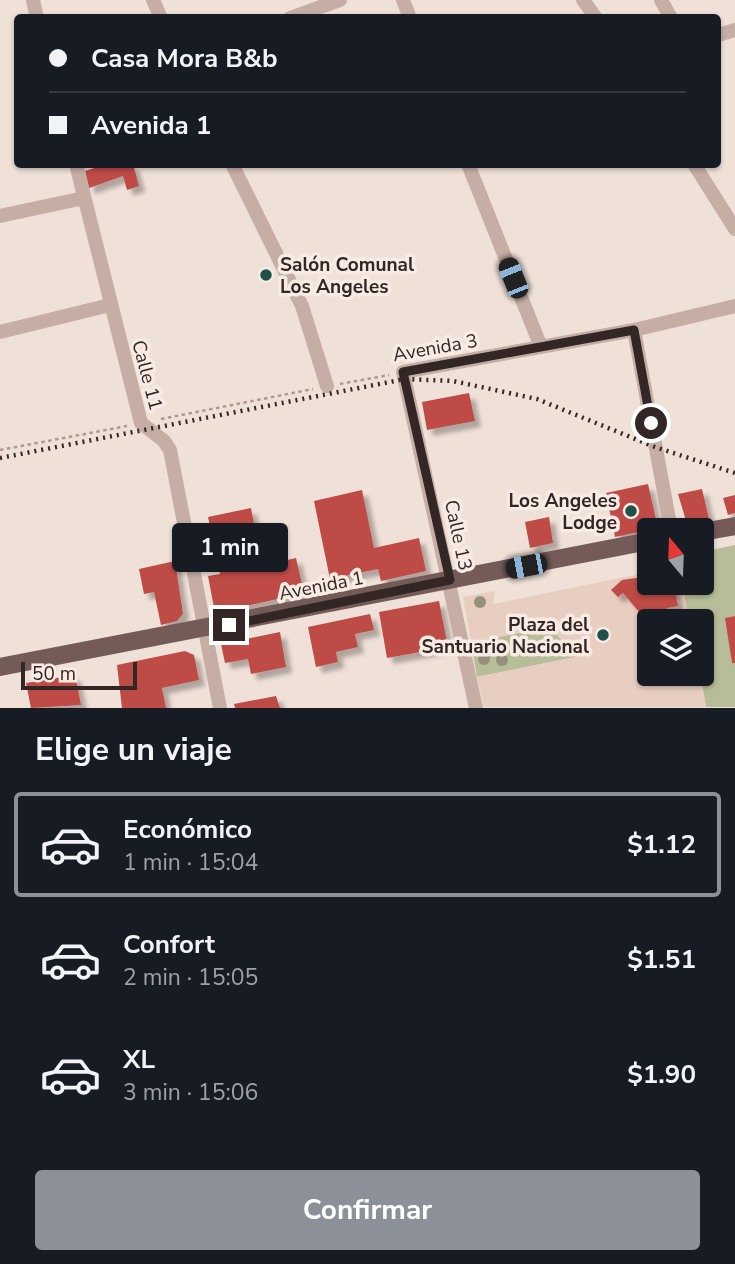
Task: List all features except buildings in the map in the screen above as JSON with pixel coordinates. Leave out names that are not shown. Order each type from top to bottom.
[{"type":"main road","points":[[714,530],[735,526]]},
{"type":"main road","name":"Avenida 1","points":[[0,667],[204,630],[637,543]]},
{"type":"street","points":[[301,14],[340,0]]},
{"type":"street","name":"Calle 11","points":[[77,168],[141,423],[164,441],[170,450],[220,708]]},
{"type":"street","points":[[234,168],[302,306],[327,386]]},
{"type":"street","points":[[470,168],[541,347]]},
{"type":"street","points":[[697,168],[734,226]]},
{"type":"street","points":[[0,216],[84,198]]},
{"type":"street","points":[[0,332],[110,305]]},
{"type":"street","name":"Avenida 3","points":[[403,372],[634,330],[735,306]]},
{"type":"street","points":[[634,330],[669,518]]},
{"type":"street","name":"Calle 13","points":[[403,372],[476,708]]},
{"type":"path","name":"Avenida 3","points":[[0,450],[403,372]]},
{"type":"green space","points":[[735,545],[735,616],[726,618],[732,663],[735,663],[735,707],[706,707],[702,686],[714,686],[714,609],[687,609],[684,595],[714,595],[714,549]]},
{"type":"green space","points":[[551,627],[575,657],[477,677],[471,642]]},
{"type":"shaded area","name":"Plaza del Santuario Nacional","points":[[637,574],[637,595],[684,595],[687,609],[637,609],[637,686],[702,686],[706,707],[484,707],[477,677],[575,657],[551,627],[471,642],[463,597],[495,591],[493,604]]},
{"type":"railway","points":[[0,458],[405,379],[453,381],[537,399],[655,447],[735,473]]},
{"type":"place","name":"Salón Comunal Los Angeles","points":[[266,275]]},
{"type":"place","name":"Los Angeles Lodge","points":[[631,511]]},
{"type":"place","name":"Plaza del Santuario Nacional","points":[[603,635]]},
{"type":"route","points":[[229,625],[450,580],[403,372],[634,330],[651,423]]}]
